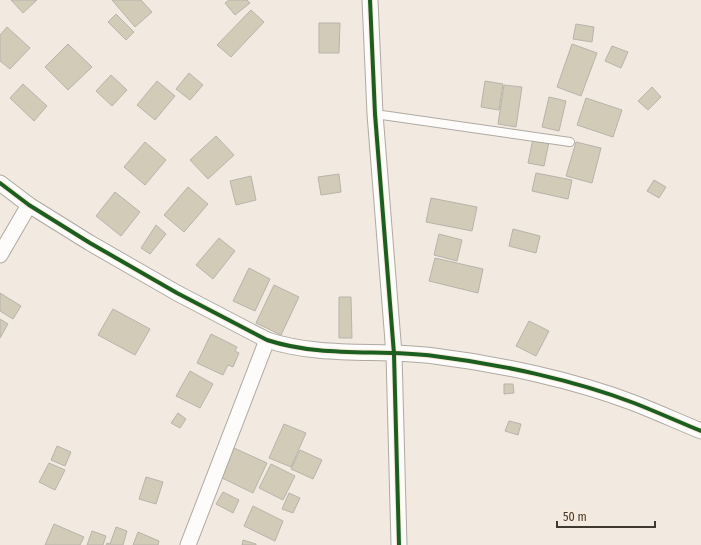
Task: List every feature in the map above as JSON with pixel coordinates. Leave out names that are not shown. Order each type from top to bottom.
[{"type":"street","points":[[370,0],[375,114],[394,354],[399,545]]},
{"type":"street","points":[[0,183],[29,205],[177,293],[267,340],[281,344],[328,352],[433,356],[542,376],[633,403],[701,431]]},
{"type":"street","points":[[0,255],[29,205]]},
{"type":"street","points":[[188,545],[267,340]]},
{"type":"lane","points":[[375,114],[570,142]]},
{"type":"building","points":[[11,0],[37,0],[23,13]]},
{"type":"building","points":[[112,0],[141,0],[152,12],[135,27]]},
{"type":"building","points":[[229,0],[247,0],[250,3],[235,15],[225,3]]},
{"type":"building","points":[[251,10],[264,22],[231,57],[217,45]]},
{"type":"building","points":[[116,14],[134,32],[126,40],[108,22]]},
{"type":"building","points":[[319,23],[340,23],[339,53],[319,53]]},
{"type":"building","points":[[576,24],[594,27],[592,42],[573,39]]},
{"type":"building","points":[[7,27],[30,48],[10,69],[0,61],[0,35]]},
{"type":"building","points":[[68,44],[92,67],[68,90],[45,67]]},
{"type":"building","points":[[572,44],[597,53],[581,96],[557,87]]},
{"type":"building","points":[[612,46],[628,52],[621,68],[605,61]]},
{"type":"building","points":[[189,73],[203,85],[190,100],[176,89]]},
{"type":"building","points":[[111,75],[127,90],[112,106],[96,91]]},
{"type":"building","points":[[157,81],[175,96],[155,120],[137,105]]},
{"type":"building","points":[[485,81],[503,84],[499,110],[481,107]]},
{"type":"building","points":[[23,84],[47,106],[34,121],[10,98]]},
{"type":"building","points":[[504,85],[522,87],[516,127],[498,124]]},
{"type":"building","points":[[652,87],[661,97],[648,110],[638,101]]},
{"type":"building","points":[[549,97],[566,101],[559,131],[542,127]]},
{"type":"building","points":[[586,98],[622,110],[613,137],[577,125]]},
{"type":"building","points":[[216,136],[234,155],[208,179],[190,160]]},
{"type":"building","points":[[533,139],[549,142],[544,166],[528,163]]},
{"type":"building","points":[[145,142],[166,160],[145,185],[124,167]]},
{"type":"building","points":[[576,142],[601,148],[592,183],[566,176]]},
{"type":"building","points":[[536,173],[572,180],[568,199],[532,191]]},
{"type":"building","points":[[339,174],[341,192],[321,195],[318,177]]},
{"type":"building","points":[[251,176],[256,200],[236,205],[230,181]]},
{"type":"building","points":[[654,180],[666,187],[659,198],[647,191]]},
{"type":"building","points":[[188,187],[208,204],[184,232],[164,215]]},
{"type":"building","points":[[115,192],[140,212],[121,236],[96,216]]},
{"type":"building","points":[[431,198],[477,207],[472,231],[426,222]]},
{"type":"building","points":[[156,225],[166,234],[150,254],[141,248]]},
{"type":"building","points":[[513,229],[540,236],[536,253],[509,246]]},
{"type":"building","points":[[439,234],[462,240],[457,261],[434,255]]},
{"type":"building","points":[[219,238],[235,251],[213,279],[196,265]]},
{"type":"building","points":[[435,258],[483,269],[478,293],[429,281]]},
{"type":"building","points":[[249,268],[270,279],[255,311],[233,301]]},
{"type":"building","points":[[274,285],[299,297],[281,335],[256,323]]},
{"type":"building","points":[[0,293],[21,306],[13,319],[0,311]]},
{"type":"building","points":[[339,297],[351,297],[352,338],[339,338]]},
{"type":"building","points":[[113,309],[150,329],[135,355],[98,335]]},
{"type":"building","points":[[0,319],[8,324],[0,338]]},
{"type":"building","points":[[529,321],[549,331],[536,356],[516,346]]},
{"type":"building","points":[[211,334],[237,347],[235,351],[239,353],[233,367],[228,365],[223,375],[197,363]]},
{"type":"building","points":[[190,371],[213,384],[200,408],[176,396]]},
{"type":"building","points":[[504,384],[513,384],[514,393],[504,394]]},
{"type":"building","points":[[178,413],[186,419],[180,428],[171,423]]},
{"type":"building","points":[[509,421],[521,424],[518,435],[505,431]]},
{"type":"building","points":[[284,424],[306,433],[291,467],[269,458]]},
{"type":"building","points":[[57,446],[71,452],[65,466],[51,460]]},
{"type":"building","points":[[234,448],[267,463],[253,493],[220,477]]},
{"type":"building","points":[[300,450],[322,460],[313,479],[291,469]]},
{"type":"building","points":[[49,463],[65,470],[55,490],[39,482]]},
{"type":"building","points":[[271,464],[295,476],[283,500],[259,488]]},
{"type":"building","points":[[146,477],[163,482],[156,504],[139,499]]},
{"type":"building","points":[[223,492],[239,500],[233,513],[216,504]]},
{"type":"building","points":[[289,493],[300,498],[293,513],[282,509]]},
{"type":"building","points":[[253,506],[283,521],[275,541],[244,526]]},
{"type":"building","points":[[54,524],[84,537],[80,545],[45,545]]},
{"type":"building","points":[[116,527],[127,531],[123,545],[106,545],[107,543],[110,544]]},
{"type":"building","points":[[92,531],[106,536],[103,545],[87,545]]},
{"type":"building","points":[[138,532],[159,541],[158,545],[133,545]]},
{"type":"building","points":[[243,540],[256,544],[256,545],[242,545]]},
{"type":"cycle path","points":[[370,0],[375,114],[394,354],[399,545]]},
{"type":"cycle path","points":[[0,183],[29,205],[90,243],[177,293],[267,340],[288,346],[308,349],[413,354],[459,359],[510,368],[587,387],[643,406],[701,431]]}]
